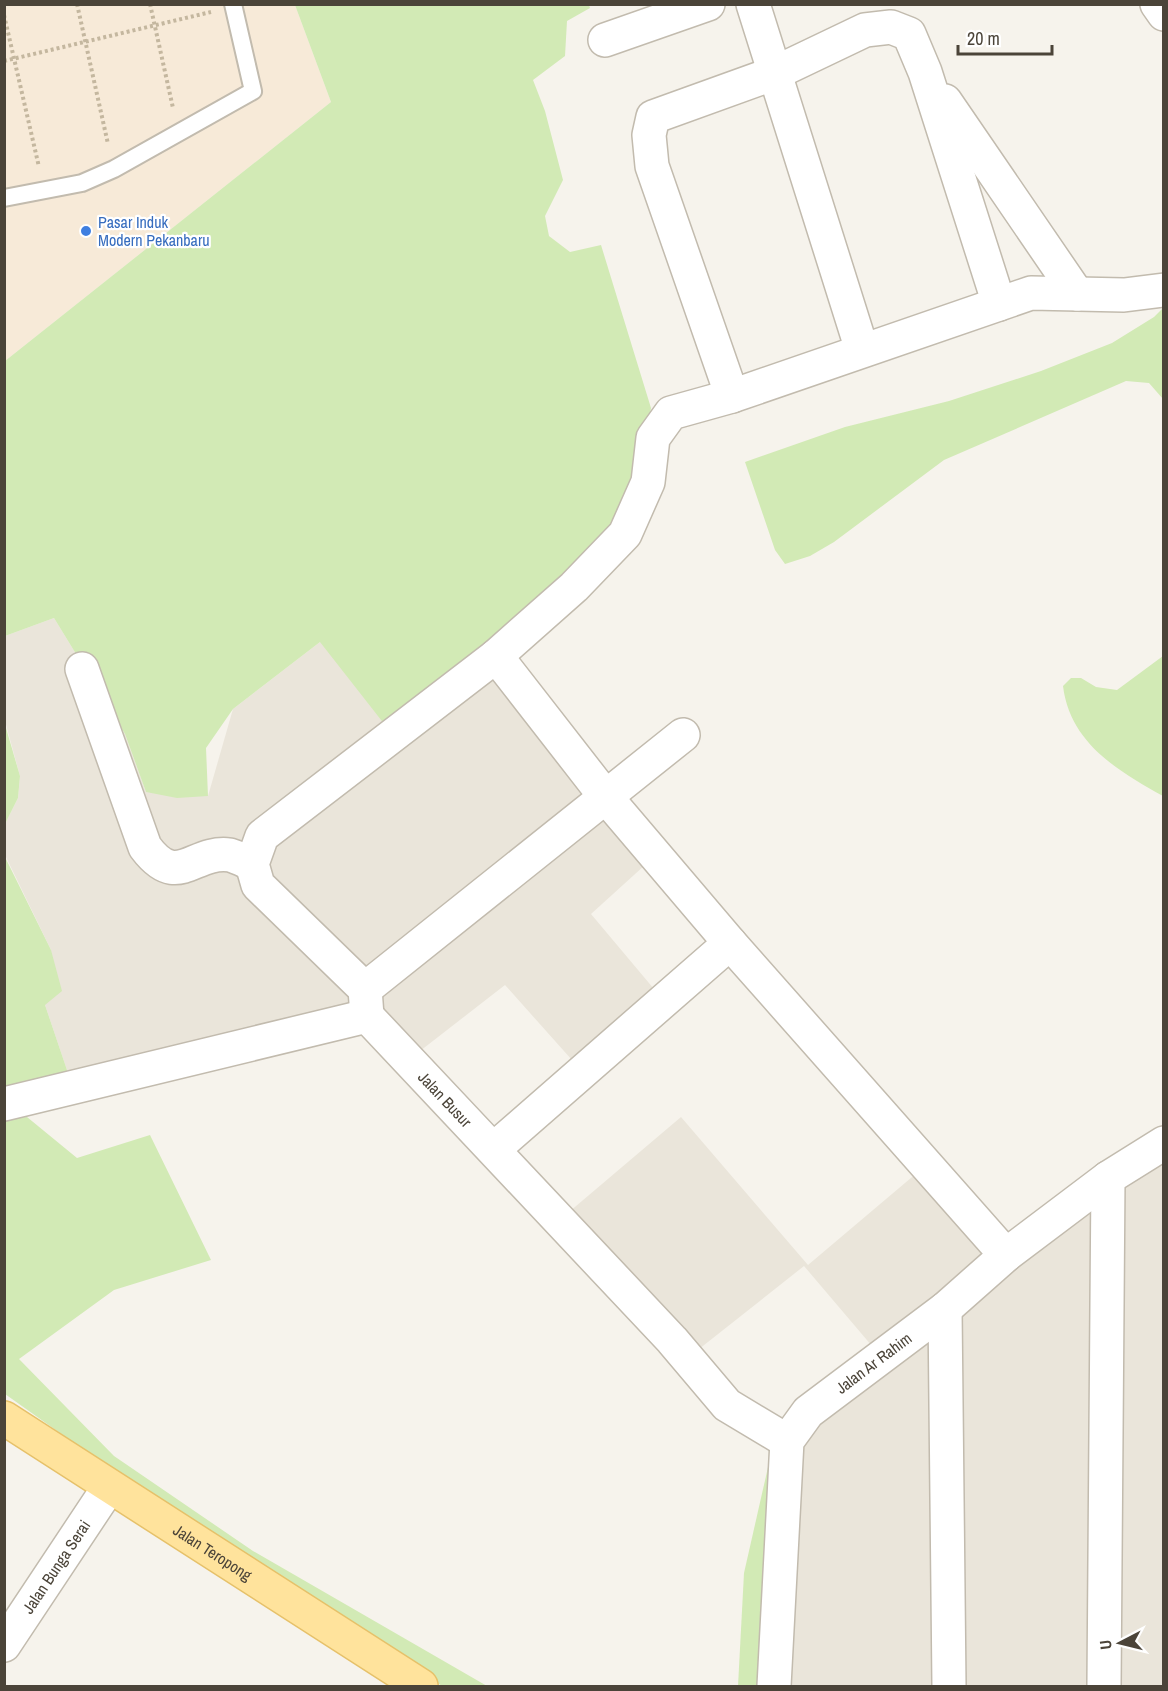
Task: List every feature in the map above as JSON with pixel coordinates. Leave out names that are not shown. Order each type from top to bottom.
[{"type":"main road","name":"Jalan Teropong","points":[[4,1418],[421,1686]]},
{"type":"street","points":[[606,40],[708,4]]},
{"type":"street","points":[[753,4],[862,350]]},
{"type":"street","points":[[1157,4],[1164,14]]},
{"type":"street","points":[[732,396],[652,166],[649,135],[653,117],[775,73],[865,30],[891,27],[909,34],[925,72],[999,304]]},
{"type":"street","points":[[925,72],[1077,294]]},
{"type":"street","points":[[82,669],[145,847],[157,863],[178,868],[206,858],[229,855],[252,864],[262,836],[496,656],[574,587],[625,534],[648,482],[653,438],[671,413],[732,396],[1031,293],[1124,295],[1164,291]]},
{"type":"street","points":[[496,656],[605,796],[730,943],[1006,1255]]},
{"type":"street","points":[[4,1104],[366,1003],[605,796],[683,735]]},
{"type":"street","name":"Jalan Busur","points":[[252,864],[258,885],[366,1003],[494,1149],[672,1340],[727,1405],[787,1440]]},
{"type":"street","points":[[494,1149],[730,943]]},
{"type":"street","name":"Jalan Ar Rahim","points":[[787,1440],[808,1412],[945,1309],[1006,1255],[1108,1178],[1164,1143]]},
{"type":"street","points":[[1104,1686],[1108,1178]]},
{"type":"street","points":[[945,1309],[949,1686]]},
{"type":"street","points":[[783,1683],[787,1440]]},
{"type":"street","name":"Jalan Bunga Serai","points":[[4,1645],[109,1487]]},
{"type":"lane","points":[[4,198],[82,183],[114,169],[253,91],[233,5]]},
{"type":"path","points":[[77,4],[114,169]]},
{"type":"path","points":[[150,4],[179,132]]},
{"type":"path","points":[[4,61],[155,27],[233,5]]},
{"type":"path","points":[[4,15],[45,191]]},
{"type":"shaded area","name":"Pasar Induk Modern Pekanbaru","points":[[5,5],[295,5],[331,102],[5,361]]},
{"type":"shaded area","points":[[54,618],[125,734],[146,792],[208,796],[233,709],[320,642],[494,677],[645,865],[591,914],[654,989],[572,1060],[505,985],[420,1051],[350,1004],[68,1073],[45,1005],[51,950],[5,855],[5,824],[18,798],[20,776],[5,721],[5,636]]},
{"type":"shaded area","points":[[681,1117],[808,1265],[918,1172],[991,1252],[872,1346],[804,1266],[694,1353],[569,1212]]},
{"type":"shaded area","points":[[1163,1125],[1163,1686],[779,1686],[792,1451],[813,1423],[1132,1148]]},
{"type":"green space","points":[[295,5],[589,5],[590,8],[567,21],[565,56],[533,80],[545,111],[563,180],[545,216],[549,236],[570,252],[601,245],[651,408],[639,480],[620,524],[521,618],[385,725],[320,642],[233,709],[206,748],[208,796],[177,798],[146,792],[125,734],[54,618],[5,636],[5,361],[331,102]]},
{"type":"green space","points":[[1163,308],[1163,399],[1149,383],[1126,381],[944,460],[834,542],[810,556],[785,564],[775,550],[745,462],[845,427],[949,401],[1041,371],[1112,343],[1154,317]]},
{"type":"green space","points":[[1163,656],[1163,796],[1113,765],[1086,739],[1075,724],[1067,706],[1063,686],[1071,678],[1081,678],[1096,687],[1117,690]]},
{"type":"green space","points":[[4,721],[20,776],[18,798],[5,824]]},
{"type":"green space","points":[[4,855],[51,950],[62,991],[45,1005],[68,1073],[4,1088]]},
{"type":"green space","points":[[27,1117],[77,1158],[150,1135],[211,1260],[114,1290],[19,1359],[114,1456],[253,1551],[487,1686],[442,1686],[319,1606],[205,1536],[5,1394],[5,1118]]},
{"type":"green space","points":[[771,1454],[760,1670],[757,1686],[738,1686],[744,1573]]},
{"type":"place","name":"Pasar Induk Modern Pekanbaru","points":[[86,231]]}]
